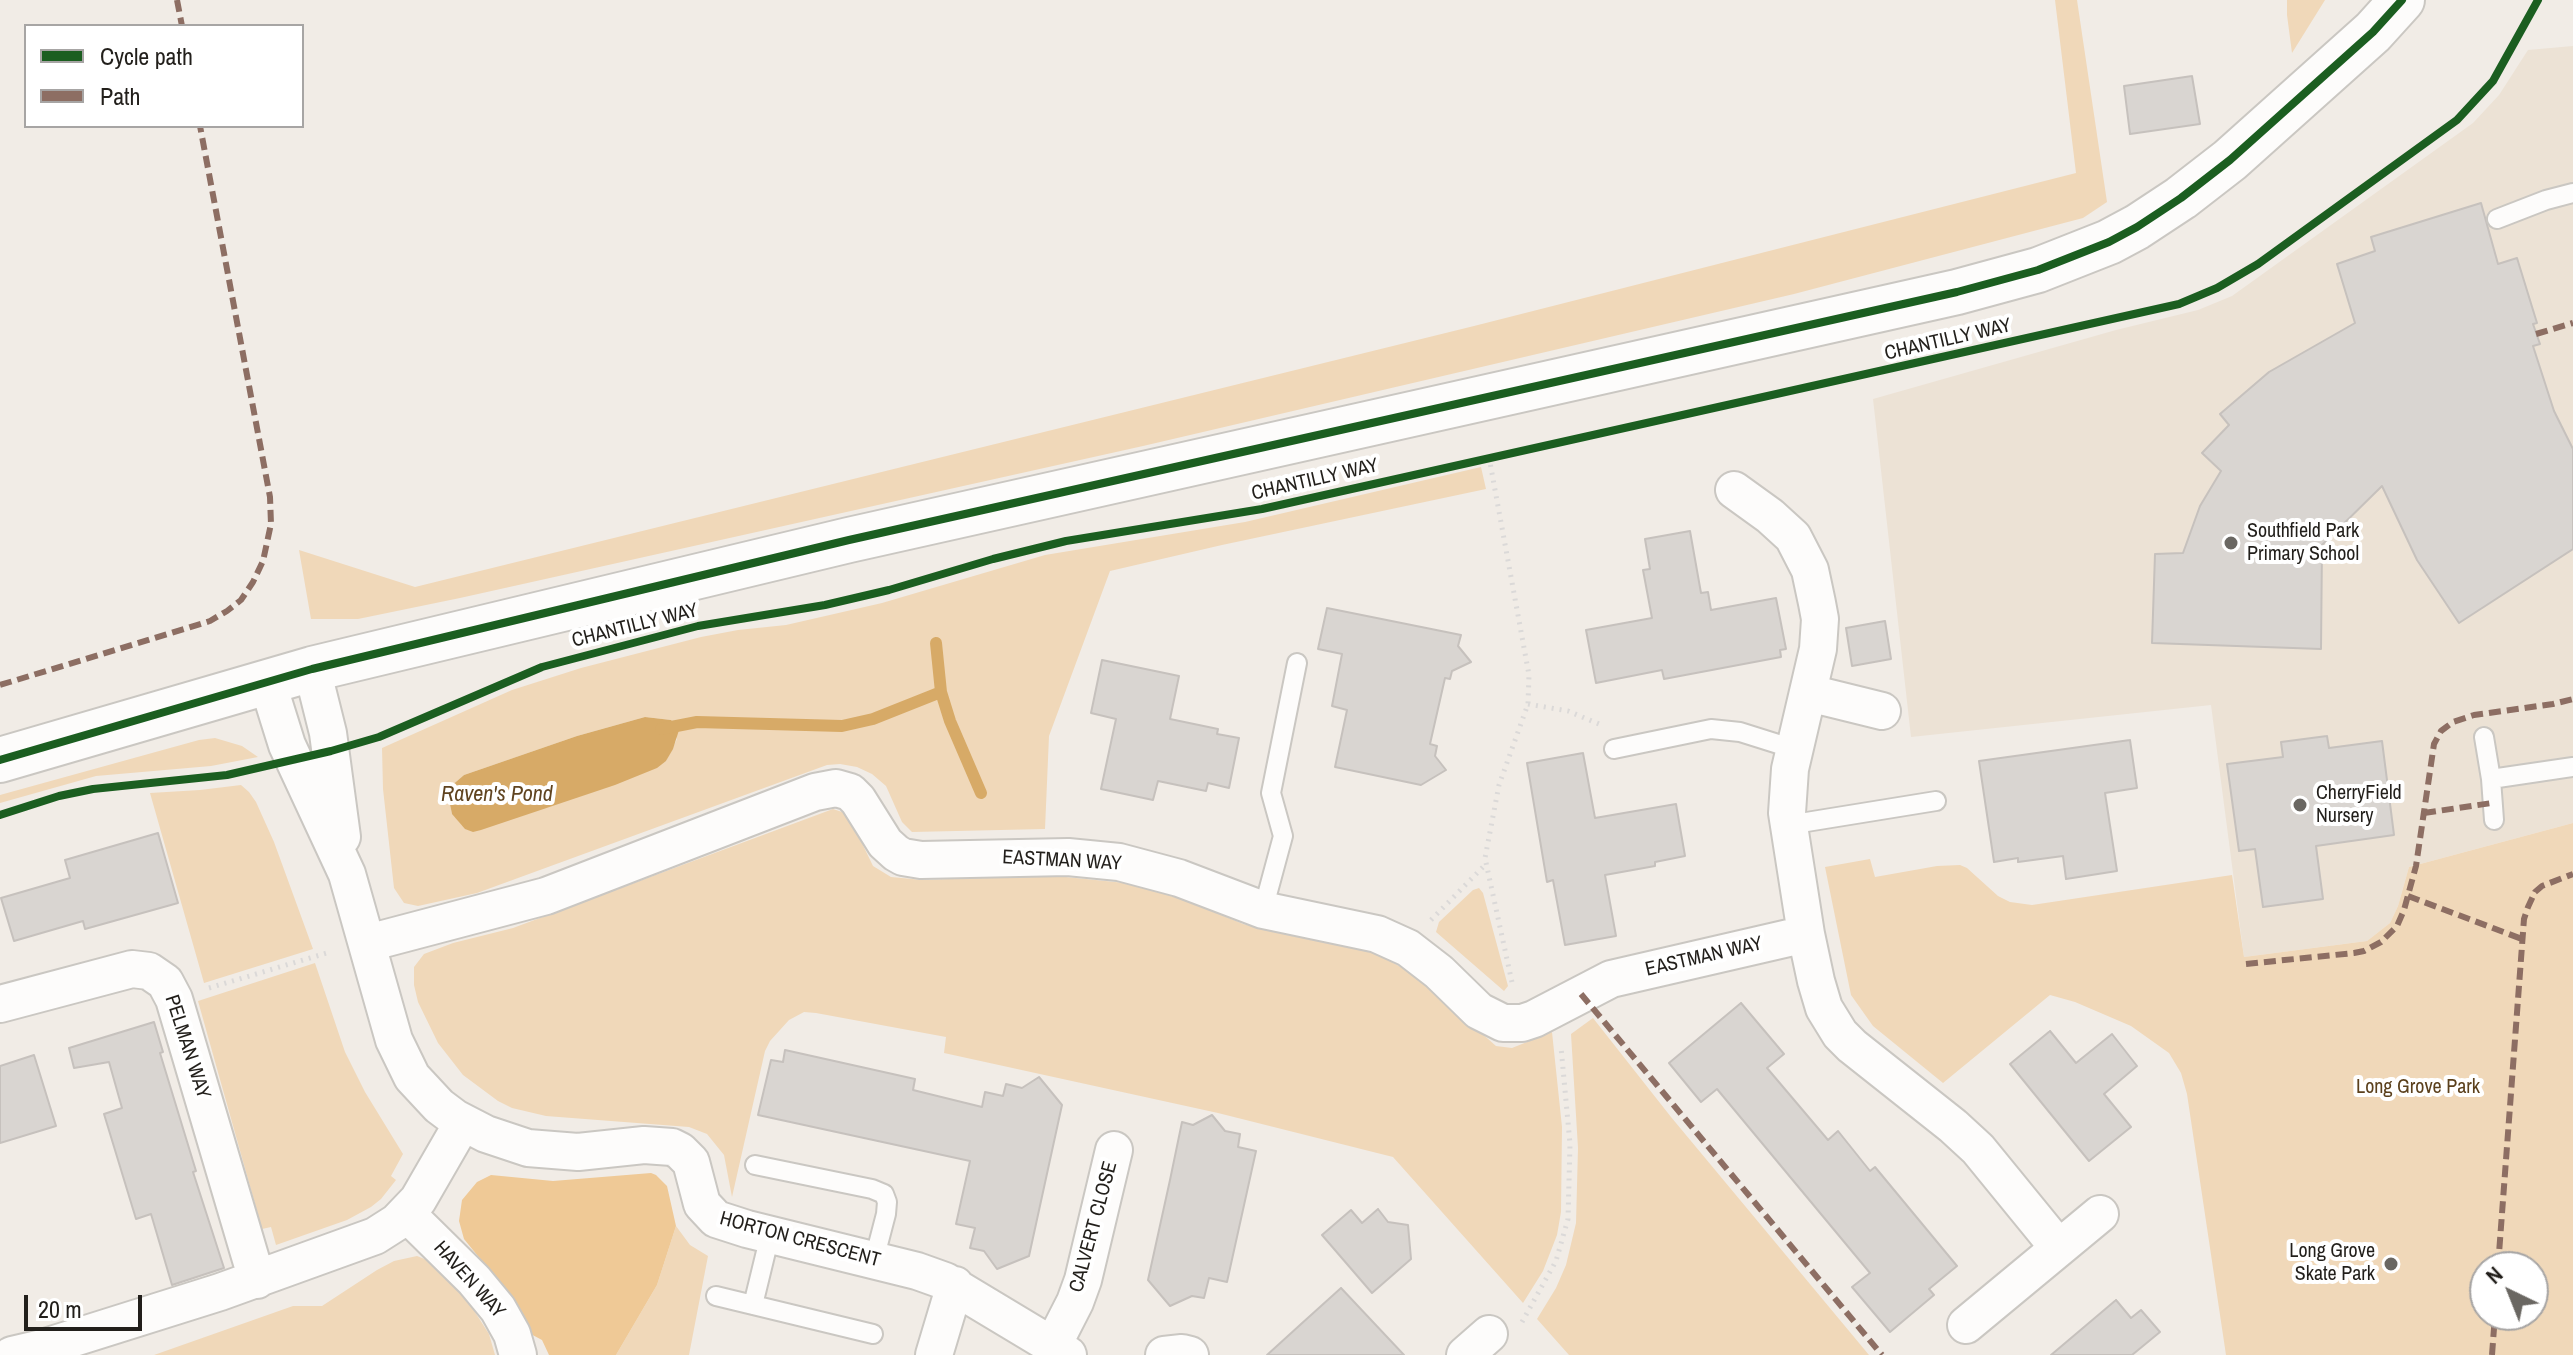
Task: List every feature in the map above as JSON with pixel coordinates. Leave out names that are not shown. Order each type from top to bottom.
[{"type":"street","name":"CHANTILLY WAY","points":[[0,760],[312,669],[849,540],[1957,292],[2038,270],[2109,242],[2181,198],[2230,160],[2373,32],[2402,0]]},
{"type":"street","points":[[1734,490],[1788,531],[1799,545],[1810,570],[1820,619],[1818,649],[1787,785],[1788,825],[1820,997],[1840,1034],[1967,1139],[2058,1247]]},
{"type":"street","points":[[312,669],[328,733],[347,874]]},
{"type":"street","points":[[12,1355],[257,1280],[375,1236],[406,1213],[427,1187],[463,1122],[425,1093],[407,1069],[390,1028],[347,874],[287,745],[267,681]]},
{"type":"street","points":[[1809,693],[1882,711]]},
{"type":"street","name":"EASTMAN WAY","points":[[368,943],[546,896],[815,792],[836,788],[850,792],[858,800],[885,843],[903,857],[921,860],[1068,857],[1119,862],[1179,878],[1263,910],[1369,932],[1406,947],[1439,972],[1488,1017],[1503,1023],[1535,1018],[1611,979],[1806,934]]},
{"type":"street","name":"PELMAN WAY","points":[[0,1004],[91,979],[142,969],[158,976],[174,999],[257,1280]]},
{"type":"street","name":"HORTON CRESCENT","points":[[463,1122],[498,1139],[544,1150],[578,1152],[644,1145],[672,1147],[691,1162],[702,1204],[710,1214],[725,1223],[917,1271],[955,1285],[1060,1351]]},
{"type":"street","name":"CALVERT CLOSE","points":[[1060,1351],[1083,1280],[1114,1150]]},
{"type":"street","name":"HAVEN WAY","points":[[406,1213],[492,1301],[512,1334],[518,1355]]},
{"type":"street","points":[[1966,1325],[2100,1214]]},
{"type":"street","points":[[934,1355],[955,1285]]},
{"type":"street","points":[[1164,1355],[1190,1355]]},
{"type":"lane","points":[[2497,219],[2573,193]]},
{"type":"lane","points":[[1263,910],[1283,836],[1271,793],[1297,663]]},
{"type":"lane","points":[[1614,749],[1711,729],[1740,732],[1794,749]]},
{"type":"lane","points":[[2484,737],[2494,820]]},
{"type":"lane","points":[[2491,779],[2573,767]]},
{"type":"lane","points":[[1788,825],[1936,801]]},
{"type":"lane","points":[[755,1165],[884,1194],[887,1202],[874,1260]]},
{"type":"lane","points":[[753,1305],[770,1235]]},
{"type":"lane","points":[[716,1296],[873,1334]]},
{"type":"path","points":[[1474,460],[1504,453]]},
{"type":"path","points":[[1477,1344],[1503,1350],[1549,1276],[1561,1249],[1568,1219],[1571,1168],[1567,1090],[1558,1034],[1535,1018],[1485,865],[1487,839],[1499,785],[1528,704],[1527,662],[1489,457]]},
{"type":"path","points":[[1528,704],[1551,707],[1596,722],[1608,732],[1614,749]]},
{"type":"path","points":[[1406,947],[1485,865]]},
{"type":"path","points":[[174,999],[368,943]]},
{"type":"shaded area","name":"Southfield Park Primary School","points":[[2573,46],[2573,823],[2409,867],[2390,923],[2367,941],[2244,957],[2211,705],[1911,737],[1873,399],[2198,310],[2232,296],[2473,123],[2499,95],[2528,50]]},
{"type":"shaded area","points":[[651,1173],[667,1186],[676,1226],[657,1285],[616,1355],[549,1355],[542,1340],[525,1331],[503,1287],[464,1239],[459,1221],[462,1200],[477,1182],[491,1175],[553,1181]]},
{"type":"green space","points":[[2055,0],[2077,0],[2107,202],[2083,218],[1794,294],[1143,446],[460,598],[358,619],[311,619],[299,550],[415,587],[1474,326],[2076,173]]},
{"type":"green space","points":[[2287,0],[2325,0],[2292,53],[2287,15]]},
{"type":"green space","points":[[1481,467],[1486,489],[1110,571],[1049,736],[1045,829],[912,832],[902,822],[886,786],[872,774],[857,767],[827,765],[477,893],[418,906],[404,903],[394,888],[383,789],[382,748],[512,690],[581,668],[701,637],[786,625],[882,603],[1045,555],[1245,522]],"holes":[[[645,717],[671,720],[677,739],[666,761],[452,814],[448,795],[450,787],[464,775],[577,736]]]},
{"type":"green space","points":[[215,738],[242,746],[258,757],[211,766],[96,776],[0,803],[0,795]]},
{"type":"green space","points":[[241,785],[256,802],[274,842],[313,949],[204,983],[150,793]]},
{"type":"green space","points":[[833,809],[848,814],[873,866],[891,877],[923,880],[1046,875],[1156,889],[1243,924],[1292,936],[1334,941],[1379,955],[1417,976],[1496,1046],[1512,1048],[1552,1032],[1562,1127],[1561,1212],[1557,1235],[1543,1271],[1523,1303],[1393,1157],[1218,1113],[944,1053],[946,1037],[816,1013],[804,1012],[789,1020],[765,1051],[732,1197],[724,1155],[707,1134],[689,1127],[546,1116],[512,1108],[463,1075],[438,1043],[418,1002],[414,985],[414,967],[424,954],[453,943],[513,928]]},
{"type":"green space","name":"Long Grove Park","points":[[2573,823],[2573,1355],[2226,1355],[2187,1094],[2181,1073],[2169,1053],[2131,1026],[2050,995],[1943,1083],[1873,1026],[1851,995],[1825,867],[1870,859],[1875,877],[1960,865],[1998,896],[2010,902],[2032,905],[2232,875],[2244,957],[2367,941],[2390,923],[2409,867]]},
{"type":"green space","points":[[1479,888],[1483,893],[1508,986],[1504,991],[1436,932],[1439,922]]},
{"type":"green space","points":[[315,963],[345,1052],[403,1154],[391,1176],[396,1180],[371,1207],[347,1220],[276,1245],[271,1227],[262,1229],[198,1001]]},
{"type":"green space","points":[[1593,1018],[1869,1355],[1569,1355],[1537,1319],[1566,1265],[1576,1223],[1578,1148],[1571,1034]]},
{"type":"green space","points":[[676,1226],[690,1245],[708,1256],[689,1355],[616,1355],[657,1285]]},
{"type":"green space","points":[[417,1256],[443,1273],[466,1298],[489,1334],[495,1355],[154,1355],[293,1306],[322,1306],[394,1261]]},
{"type":"water","name":"Raven's Pond","points":[[645,717],[671,720],[679,730],[673,749],[657,768],[473,832],[465,829],[452,814],[448,795],[450,787],[464,775],[577,736]]},
{"type":"building","points":[[2192,76],[2200,124],[2130,134],[2124,86]]},
{"type":"building","name":"Southfield Park Primary School","points":[[2481,203],[2498,264],[2517,258],[2537,323],[2533,324],[2540,344],[2533,346],[2554,411],[2573,449],[2573,549],[2459,623],[2417,560],[2382,486],[2322,545],[2321,649],[2152,643],[2155,554],[2183,553],[2200,506],[2221,471],[2202,453],[2229,425],[2220,414],[2269,372],[2355,323],[2337,264],[2375,251],[2371,237]]},
{"type":"building","points":[[1690,531],[1701,593],[1708,592],[1711,610],[1776,598],[1786,649],[1780,650],[1781,657],[1664,679],[1662,670],[1596,683],[1586,630],[1652,618],[1643,570],[1650,569],[1645,539]]},
{"type":"building","points":[[1327,608],[1461,635],[1458,646],[1471,662],[1452,671],[1450,679],[1445,678],[1430,744],[1437,746],[1435,756],[1446,770],[1421,785],[1335,767],[1347,710],[1332,706],[1342,654],[1318,649]]},
{"type":"building","points":[[1885,621],[1891,659],[1852,666],[1846,628]]},
{"type":"building","points":[[1102,660],[1179,676],[1170,719],[1218,729],[1217,734],[1239,738],[1229,788],[1208,783],[1206,791],[1158,781],[1153,800],[1101,789],[1116,719],[1091,713]]},
{"type":"building","points":[[2327,736],[2329,748],[2382,741],[2394,835],[2316,846],[2323,899],[2263,907],[2255,849],[2239,851],[2227,764],[2283,757],[2281,742]]},
{"type":"building","points":[[2130,740],[2137,788],[2105,793],[2117,871],[2066,879],[2063,856],[1994,862],[1979,761]]},
{"type":"building","points":[[1583,753],[1595,818],[1676,804],[1685,856],[1655,862],[1655,866],[1605,875],[1616,936],[1565,945],[1553,880],[1547,882],[1527,763]]},
{"type":"building","points":[[158,833],[178,903],[85,929],[83,921],[14,941],[1,898],[70,878],[65,860]]},
{"type":"building","points":[[1741,1003],[1784,1054],[1767,1068],[1828,1140],[1838,1131],[1870,1171],[1875,1167],[1957,1266],[1929,1289],[1934,1295],[1890,1332],[1852,1287],[1870,1273],[1717,1089],[1701,1102],[1669,1063]]},
{"type":"building","points":[[154,1022],[163,1052],[160,1053],[196,1171],[193,1172],[224,1268],[172,1285],[151,1214],[136,1219],[104,1114],[122,1108],[109,1062],[74,1068],[69,1048]]},
{"type":"building","points":[[2050,1031],[2076,1063],[2112,1034],[2137,1066],[2104,1094],[2131,1127],[2089,1161],[2010,1064]]},
{"type":"building","points":[[785,1050],[915,1079],[913,1090],[982,1107],[985,1092],[1003,1096],[1006,1084],[1022,1088],[1039,1077],[1062,1105],[1029,1256],[997,1269],[984,1251],[970,1248],[975,1228],[956,1224],[970,1161],[758,1115],[771,1060],[783,1062]]},
{"type":"building","points":[[34,1055],[56,1126],[0,1143],[0,1066]]},
{"type":"building","points":[[1212,1115],[1225,1131],[1240,1134],[1238,1147],[1256,1151],[1227,1282],[1209,1278],[1204,1298],[1192,1296],[1170,1306],[1148,1280],[1182,1122],[1193,1125]]},
{"type":"building","points":[[1378,1209],[1388,1222],[1408,1225],[1411,1259],[1372,1293],[1322,1235],[1351,1210],[1362,1223]]},
{"type":"building","points":[[1341,1288],[1404,1355],[1267,1355],[1300,1325]]},
{"type":"building","points":[[2116,1300],[2131,1318],[2141,1310],[2160,1332],[2132,1355],[2051,1355]]},
{"type":"waterway","points":[[661,729],[697,722],[842,726],[873,719],[941,692],[936,643]]},
{"type":"waterway","points":[[941,692],[981,793]]},
{"type":"marked path","points":[[177,0],[182,24]]},
{"type":"marked path","points":[[0,685],[210,621],[241,600],[263,561],[271,524],[270,497],[200,128]]},
{"type":"marked path","points":[[2536,334],[2573,323]]},
{"type":"marked path","points":[[2246,964],[2354,953],[2381,942],[2397,926],[2404,910],[2416,866],[2434,744],[2441,731],[2453,722],[2474,715],[2573,699]]},
{"type":"marked path","points":[[2424,813],[2492,803]]},
{"type":"marked path","points":[[2499,1251],[2524,919],[2535,892],[2542,886],[2573,874]]},
{"type":"marked path","points":[[2408,896],[2522,939]]},
{"type":"marked path","points":[[1581,994],[1882,1355]]},
{"type":"marked path","points":[[2492,1355],[2494,1331]]},
{"type":"cycle path","points":[[0,760],[312,669],[849,540],[1957,292],[2038,270],[2109,242],[2181,198],[2230,160],[2373,32],[2402,0]]},
{"type":"cycle path","points":[[0,815],[59,796],[93,789],[227,775],[331,751],[379,737],[542,667],[698,626],[825,605],[1066,541],[1262,509],[2179,304],[2217,288],[2258,264],[2457,120],[2493,81],[2538,0]]},
{"type":"place","name":"Southfield Park Primary School","points":[[2231,543]]},
{"type":"place","name":"CherryField Nursery","points":[[2300,805]]},
{"type":"place","name":"Long Grove Skate Park","points":[[2391,1264]]}]
